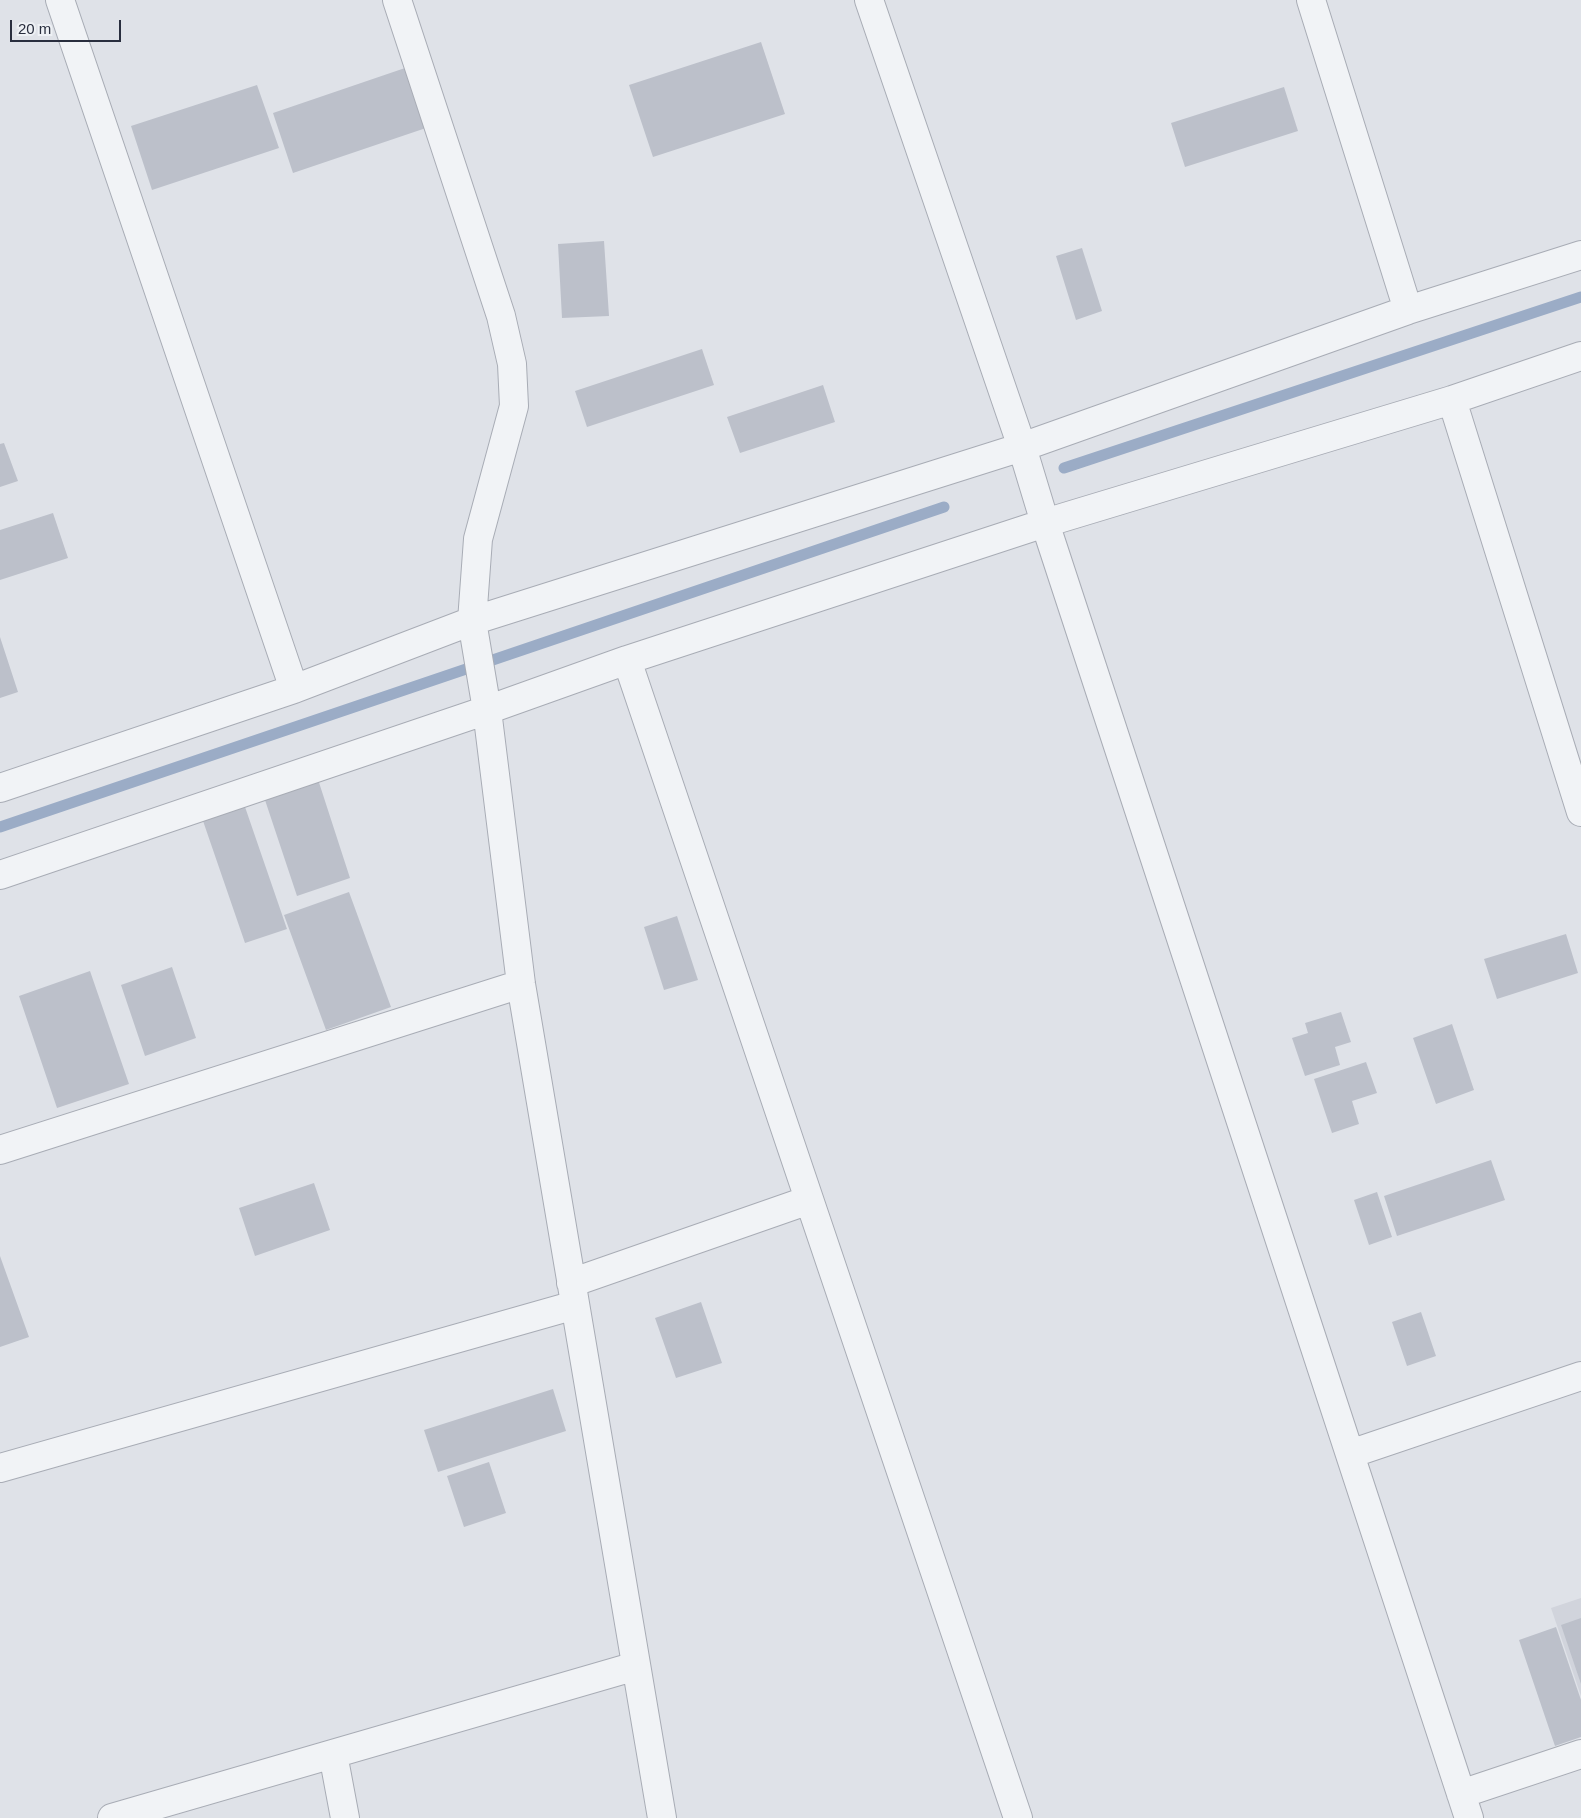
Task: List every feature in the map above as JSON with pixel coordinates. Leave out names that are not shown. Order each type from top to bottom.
[{"type":"street","points":[[60,0],[294,689]]},
{"type":"street","points":[[397,0],[501,316],[512,364],[514,406],[478,539],[472,621],[487,710],[521,984],[662,1818]]},
{"type":"street","points":[[869,0],[1022,447],[1044,523],[1465,1806],[1581,1754]]},
{"type":"street","points":[[1311,0],[1408,310]]},
{"type":"street","points":[[0,788],[294,689],[472,621],[1022,447],[1408,310],[1581,255]]},
{"type":"street","points":[[0,874],[487,710],[627,660],[1044,523],[1452,400],[1581,356]]},
{"type":"street","points":[[1452,400],[1581,812]]},
{"type":"street","points":[[627,660],[1018,1818]]},
{"type":"street","points":[[0,1150],[521,984]]},
{"type":"street","points":[[0,1468],[573,1294],[809,1200]]},
{"type":"street","points":[[1350,1454],[1581,1376]]},
{"type":"street","points":[[112,1818],[141,1814],[333,1754],[636,1666]]},
{"type":"street","points":[[333,1754],[346,1818]]},
{"type":"shaded area","points":[[1581,1598],[1581,1696],[1551,1608]]},
{"type":"building","points":[[761,42],[785,114],[653,157],[629,85]]},
{"type":"building","points":[[405,68],[426,128],[293,173],[273,113]]},
{"type":"building","points":[[257,85],[279,148],[152,190],[131,126]]},
{"type":"building","points":[[1284,87],[1298,131],[1185,167],[1171,123]]},
{"type":"building","points":[[604,241],[609,316],[562,318],[558,244]]},
{"type":"building","points":[[1082,248],[1102,311],[1076,320],[1056,256]]},
{"type":"building","points":[[702,349],[714,385],[587,427],[575,391]]},
{"type":"building","points":[[823,385],[835,422],[740,453],[727,417]]},
{"type":"building","points":[[4,443],[18,481],[0,487],[0,444]]},
{"type":"building","points":[[53,513],[68,558],[0,580],[0,530]]},
{"type":"building","points":[[0,637],[18,692],[0,698]]},
{"type":"building","points":[[313,764],[350,878],[297,896],[259,782]]},
{"type":"building","points":[[244,804],[287,929],[245,943],[202,818]]},
{"type":"building","points":[[349,892],[391,1007],[326,1030],[284,915]]},
{"type":"building","points":[[677,916],[698,980],[664,990],[644,927]]},
{"type":"building","points":[[1566,934],[1578,973],[1497,999],[1484,959]]},
{"type":"building","points":[[172,967],[196,1038],[145,1056],[121,985]]},
{"type":"building","points":[[90,971],[129,1084],[57,1108],[19,996]]},
{"type":"building","points":[[1341,1012],[1351,1042],[1335,1047],[1340,1065],[1305,1076],[1292,1038],[1308,1033],[1305,1023]]},
{"type":"building","points":[[1452,1024],[1474,1090],[1436,1104],[1413,1038]]},
{"type":"building","points":[[1366,1062],[1377,1093],[1352,1101],[1359,1124],[1332,1133],[1314,1079]]},
{"type":"building","points":[[1491,1160],[1505,1200],[1397,1236],[1384,1196]]},
{"type":"building","points":[[314,1183],[330,1230],[255,1256],[239,1208]]},
{"type":"building","points":[[1377,1192],[1392,1237],[1369,1245],[1354,1200]]},
{"type":"building","points":[[0,1256],[29,1337],[0,1347]]},
{"type":"building","points":[[701,1302],[722,1363],[676,1378],[655,1318]]},
{"type":"building","points":[[1421,1312],[1436,1356],[1407,1366],[1392,1322]]},
{"type":"building","points":[[553,1389],[566,1431],[438,1472],[424,1430]]},
{"type":"building","points":[[489,1462],[506,1513],[464,1527],[447,1476]]},
{"type":"building","points":[[1581,1618],[1581,1684],[1561,1625]]},
{"type":"building","points":[[1556,1627],[1581,1700],[1581,1737],[1555,1746],[1519,1640]]},
{"type":"waterway","points":[[1064,468],[1581,297]]},
{"type":"waterway","points":[[0,827],[944,507]]}]
